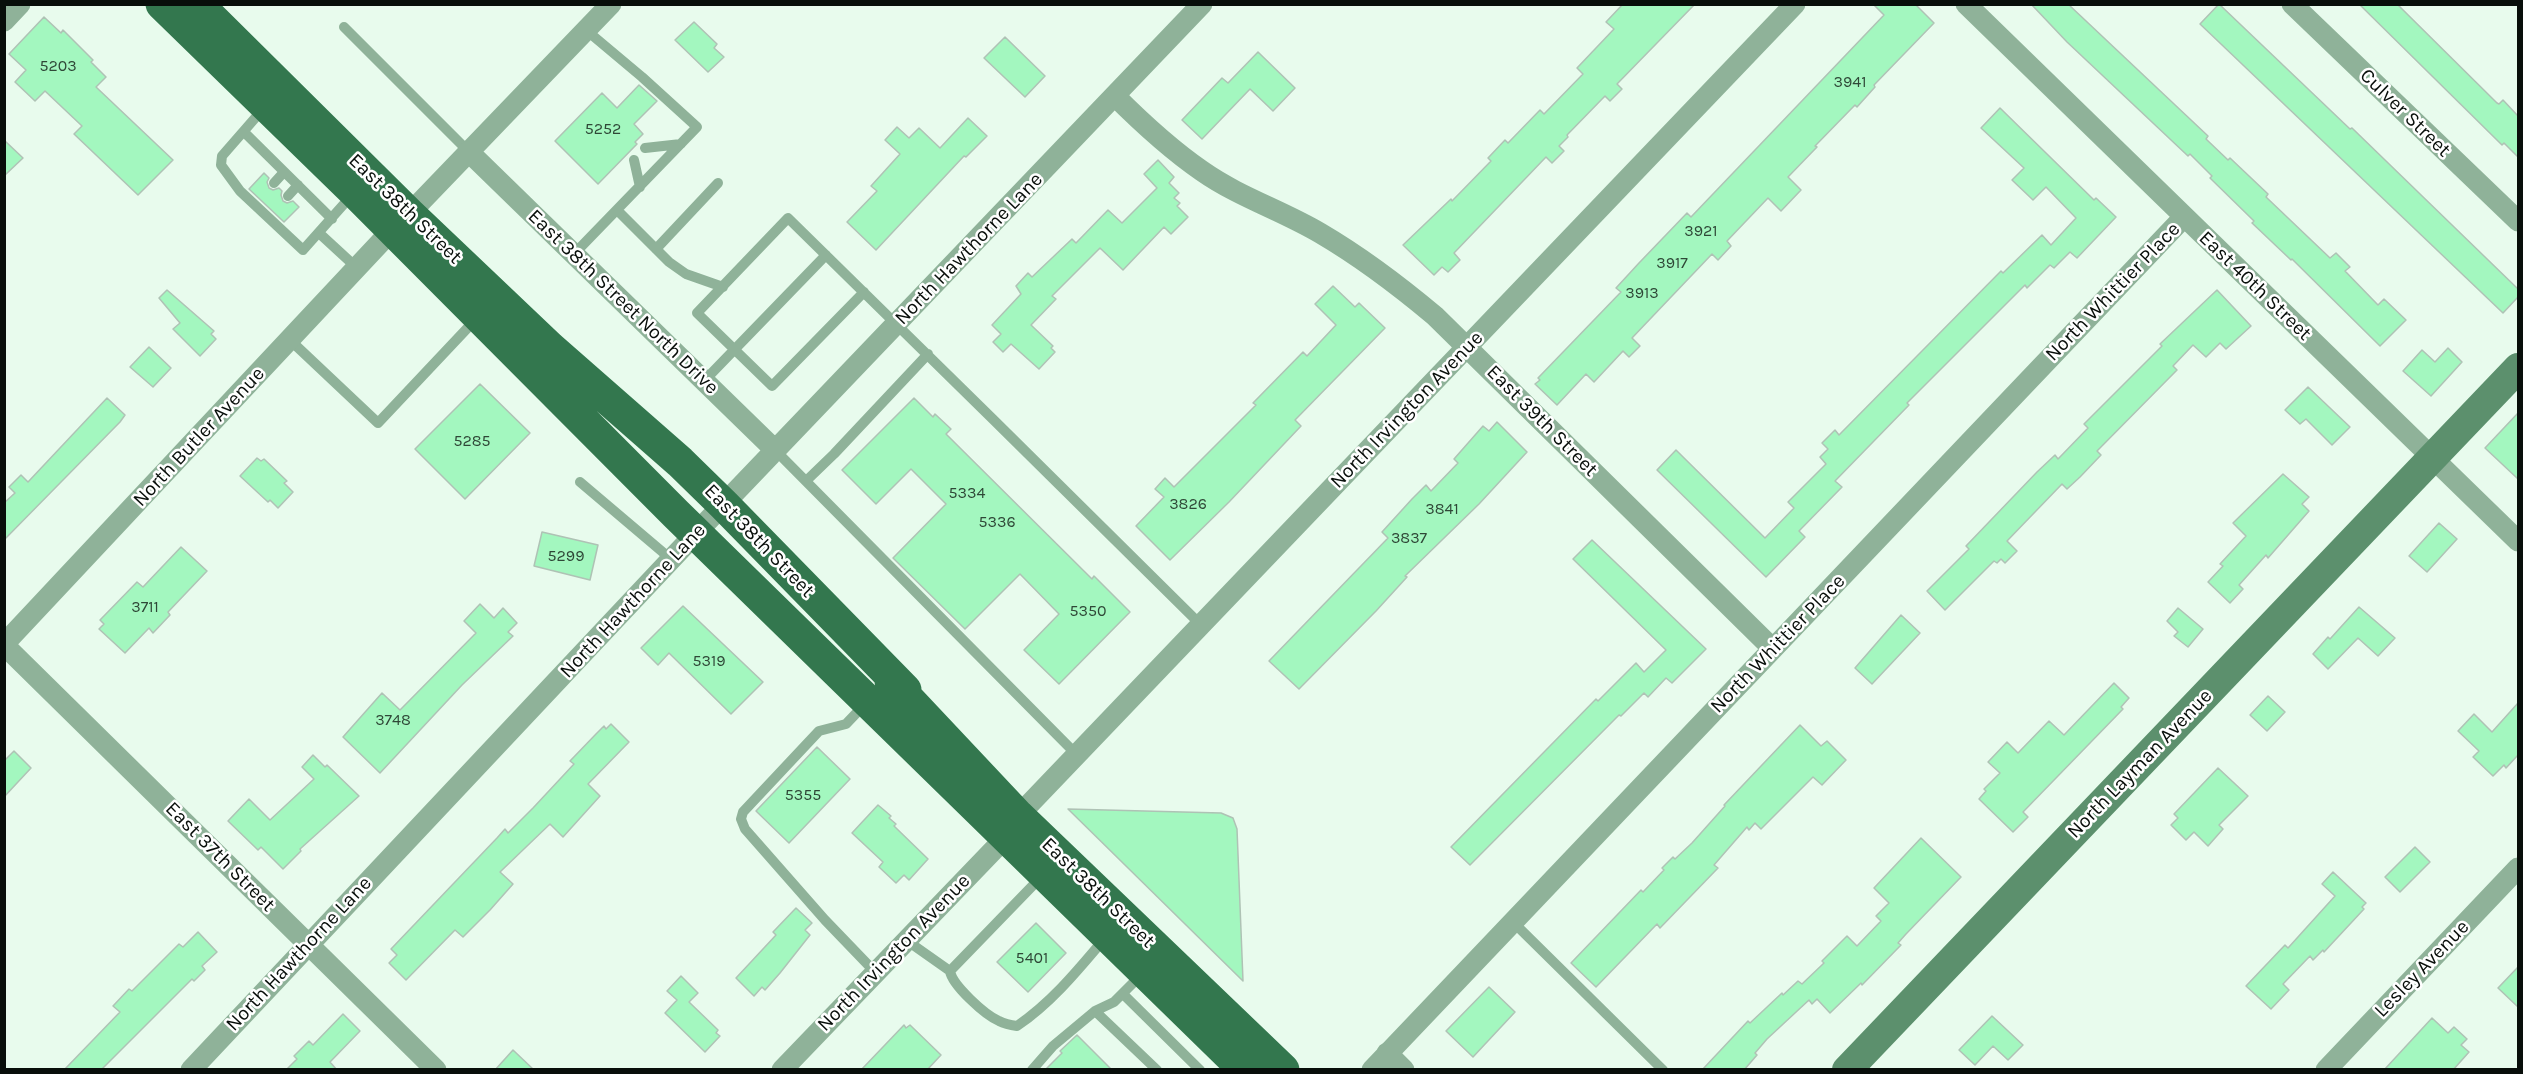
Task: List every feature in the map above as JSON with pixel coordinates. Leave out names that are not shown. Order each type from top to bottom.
[{"type":"main road","name":"East 38th Street","points":[[162,4],[356,192],[401,221],[550,348],[680,462],[724,504],[905,690],[891,681],[1012,826],[1044,874],[1108,935],[1133,983],[1245,1070]]},
{"type":"main road","name":"East 38th Street","points":[[197,4],[401,221],[478,316],[696,533],[868,700],[1283,1070]]},
{"type":"street","points":[[4,21],[20,4]]},
{"type":"street","name":"North Butler Avenue","points":[[4,644],[401,221],[611,4]]},
{"type":"street","name":"North Hawthorne Lane","points":[[190,1070],[696,533],[1203,4]]},
{"type":"street","name":"North Irvington Avenue","points":[[782,1070],[1077,755],[1795,4]]},
{"type":"street","name":"East 40th Street","points":[[1966,4],[2518,541]]},
{"type":"street","name":"Culver Street","points":[[2292,4],[2518,221]]},
{"type":"street","name":"East 39th Street","points":[[1115,96],[1150,130],[1202,171],[1249,200],[1294,219],[1358,256],[1401,287],[1467,347],[1773,649]]},
{"type":"street","name":"East 38th Street North Drive","points":[[469,152],[776,451]]},
{"type":"street","name":"North Whittier Place","points":[[1372,1070],[2184,217]]},
{"type":"street","name":"North Layman Avenue","points":[[1847,1070],[2518,368]]},
{"type":"street","name":"East 37th Street","points":[[4,644],[436,1070]]},
{"type":"street","name":"Lesley Avenue","points":[[2326,1070],[2518,867]]},
{"type":"street","points":[[1388,1053],[1404,1070]]},
{"type":"lane","points":[[344,27],[469,152]]},
{"type":"lane","points":[[573,255],[697,127],[642,76],[586,30]]},
{"type":"lane","points":[[265,106],[222,156],[221,165],[240,191],[303,249],[356,192]]},
{"type":"lane","points":[[244,132],[332,219]]},
{"type":"lane","points":[[645,148],[681,144]]},
{"type":"lane","points":[[634,160],[639,187]]},
{"type":"lane","points":[[274,183],[284,172]]},
{"type":"lane","points":[[656,249],[718,183]]},
{"type":"lane","points":[[288,196],[298,185]]},
{"type":"lane","points":[[617,210],[656,249],[686,274],[723,286]]},
{"type":"lane","points":[[864,292],[772,386],[697,313],[788,218],[897,324],[1201,625]]},
{"type":"lane","points":[[319,233],[357,268]]},
{"type":"lane","points":[[704,381],[826,255]]},
{"type":"lane","points":[[290,340],[378,423],[478,316]]},
{"type":"lane","points":[[806,481],[927,354]]},
{"type":"lane","points":[[776,451],[1077,755]]},
{"type":"lane","points":[[580,482],[672,560]]},
{"type":"lane","points":[[868,700],[846,724],[819,731],[743,812],[741,819],[745,829],[817,912],[875,972]]},
{"type":"lane","points":[[950,971],[1044,874]]},
{"type":"lane","points":[[1513,922],[1663,1070]]},
{"type":"lane","points":[[906,940],[950,971],[951,979],[957,986],[996,1020],[1017,1026],[1038,1012],[1108,935]]},
{"type":"lane","points":[[1032,1070],[1053,1047],[1095,1011],[1114,1002],[1133,983],[1200,1070]]},
{"type":"lane","points":[[1095,1011],[1157,1070]]},
{"type":"building","points":[[1623,4],[1695,4],[1617,84],[1622,89],[1610,101],[1605,96],[1567,135],[1568,137],[1559,146],[1564,151],[1552,163],[1546,157],[1454,253],[1460,260],[1448,272],[1442,267],[1434,275],[1403,245],[1451,199],[1452,201],[1491,161],[1488,158],[1505,140],[1508,143],[1540,110],[1544,114],[1583,74],[1577,68],[1614,29],[1606,22]]},
{"type":"building","points":[[1873,4],[1915,4],[1934,23],[1874,85],[1875,87],[1857,107],[1855,105],[1788,177],[1801,190],[1781,211],[1768,198],[1727,241],[1731,246],[1718,260],[1712,254],[1632,338],[1640,346],[1629,357],[1623,351],[1594,382],[1586,374],[1557,405],[1535,384],[1540,380],[1538,378],[1621,292],[1616,288],[1639,263],[1687,213],[1691,217],[1884,15]]},
{"type":"building","points":[[2031,4],[2068,4],[2208,136],[2206,139],[2228,160],[2230,158],[2268,194],[2266,197],[2330,258],[2336,253],[2350,267],[2345,271],[2378,305],[2384,299],[2406,320],[2380,346],[2252,223],[2254,221],[2210,178],[2212,176],[2190,154],[2188,156],[2067,42]]},
{"type":"building","points":[[2219,4],[2350,129],[2352,128],[2518,289],[2518,297],[2503,313],[2200,24]]},
{"type":"building","points":[[2359,4],[2397,4],[2497,103],[2503,100],[2518,116],[2518,157],[2504,143],[2502,145]]},
{"type":"building","points":[[44,17],[61,33],[63,30],[93,60],[91,62],[106,77],[96,87],[173,160],[138,195],[74,134],[82,126],[45,91],[35,101],[15,82],[26,70],[9,54]]},
{"type":"building","points":[[694,22],[717,44],[714,48],[724,57],[708,72],[675,40]]},
{"type":"building","points":[[1005,37],[1045,76],[1025,97],[984,58]]},
{"type":"building","points":[[1258,52],[1295,88],[1273,111],[1250,89],[1202,139],[1182,120],[1222,78],[1228,83]]},
{"type":"building","points":[[639,85],[657,101],[634,124],[643,134],[635,142],[637,144],[598,184],[555,141],[602,93],[617,108]]},
{"type":"building","points":[[2000,108],[2094,200],[2096,198],[2116,217],[2077,258],[2070,252],[2054,268],[2050,265],[2027,288],[2025,285],[1907,403],[1909,405],[1835,481],[1842,487],[1799,531],[1805,537],[1766,577],[1657,470],[1676,450],[1765,538],[1794,508],[1788,502],[1826,464],[1820,457],[1828,449],[1822,443],[1835,430],[1839,435],[2001,271],[2003,273],[2042,235],[2051,245],[2076,218],[2046,187],[2033,200],[2012,180],[2024,168],[1981,128]]},
{"type":"building","points":[[968,118],[987,136],[966,157],[964,156],[876,250],[847,222],[877,191],[871,186],[900,154],[885,140],[897,127],[909,138],[919,128],[940,148]]},
{"type":"building","points":[[4,140],[23,158],[4,176]]},
{"type":"building","points":[[1158,160],[1174,177],[1169,183],[1179,193],[1174,198],[1180,203],[1177,206],[1188,217],[1171,234],[1164,227],[1123,270],[1100,248],[1052,296],[1056,299],[1031,325],[1053,346],[1051,348],[1055,352],[1039,369],[1011,344],[1003,352],[993,342],[1001,334],[992,325],[1021,294],[1016,286],[1028,273],[1032,277],[1072,239],[1076,243],[1108,210],[1122,223],[1157,188],[1144,174]]},
{"type":"building","points":[[264,173],[269,178],[267,182],[269,188],[273,190],[279,188],[282,191],[283,201],[287,203],[293,201],[299,207],[284,222],[249,189]]},
{"type":"building","points":[[1333,286],[1355,307],[1359,303],[1385,328],[1295,420],[1301,426],[1170,560],[1136,526],[1164,497],[1155,489],[1165,478],[1174,487],[1256,405],[1253,403],[1303,352],[1307,356],[1336,325],[1315,304]]},
{"type":"building","points":[[167,290],[214,331],[211,334],[216,339],[200,356],[173,329],[180,323],[159,298]]},
{"type":"building","points":[[2217,290],[2251,326],[2226,349],[2220,343],[2206,357],[2193,345],[2173,366],[2177,370],[2097,451],[2101,455],[2067,489],[2062,484],[2007,541],[2017,551],[2005,563],[2001,559],[1997,563],[1994,561],[1945,610],[1927,591],[1969,549],[1966,546],[2037,472],[2055,455],[2058,459],[2088,428],[2084,424],[2162,346],[2160,344]]},
{"type":"building","points":[[149,347],[171,368],[153,387],[130,367]]},
{"type":"building","points":[[2448,348],[2462,362],[2431,396],[2403,371],[2422,350],[2435,362]]},
{"type":"building","points":[[480,384],[530,433],[465,499],[415,449]]},
{"type":"building","points":[[2308,387],[2350,427],[2332,445],[2306,419],[2300,424],[2285,410]]},
{"type":"building","points":[[107,398],[125,415],[120,422],[4,540],[4,503],[15,493],[9,487],[21,475],[28,482]]},
{"type":"building","points":[[914,398],[933,417],[935,414],[951,429],[946,434],[1092,579],[1094,576],[1130,612],[1059,684],[1024,650],[1059,614],[1020,574],[965,629],[893,558],[946,504],[911,469],[876,504],[842,470]]},
{"type":"building","points":[[2518,413],[2518,479],[2485,448]]},
{"type":"building","points":[[1497,422],[1527,452],[1479,504],[1405,576],[1407,577],[1376,611],[1299,689],[1269,661],[1388,538],[1382,532],[1412,499],[1426,485],[1431,491],[1458,463],[1454,459],[1483,426],[1489,431]]},
{"type":"building","points":[[257,458],[261,461],[264,459],[287,481],[284,483],[293,492],[278,508],[270,500],[268,502],[240,476]]},
{"type":"building","points":[[2283,474],[2309,497],[2302,504],[2309,511],[2268,558],[2266,555],[2239,585],[2243,589],[2230,603],[2208,582],[2223,566],[2220,564],[2246,536],[2233,523]]},
{"type":"building","points":[[2439,523],[2457,539],[2427,572],[2409,556]]},
{"type":"building","points":[[542,532],[598,545],[590,580],[534,566]]},
{"type":"building","points":[[1592,540],[1706,649],[1672,683],[1666,678],[1648,697],[1644,693],[1621,716],[1619,715],[1470,865],[1451,847],[1596,699],[1598,701],[1636,663],[1644,672],[1666,650],[1573,559]]},
{"type":"building","points":[[181,547],[207,571],[168,612],[170,615],[153,633],[149,628],[125,653],[99,629],[104,624],[100,620],[137,582],[143,587]]},
{"type":"building","points":[[480,604],[494,618],[503,608],[517,623],[508,632],[513,636],[462,685],[380,773],[343,737],[382,693],[400,710],[476,633],[464,621]]},
{"type":"building","points":[[683,606],[763,682],[731,714],[669,653],[658,665],[641,648]]},
{"type":"building","points":[[2359,607],[2395,638],[2378,656],[2358,638],[2328,669],[2313,654]]},
{"type":"building","points":[[2178,608],[2203,629],[2188,647],[2174,636],[2178,632],[2167,621]]},
{"type":"building","points":[[1901,615],[1920,633],[1872,684],[1855,668]]},
{"type":"building","points":[[2114,683],[2129,698],[2121,707],[2123,709],[2023,812],[2028,817],[2013,832],[1979,799],[1986,791],[1984,789],[2000,773],[1988,762],[2007,742],[2018,753],[2049,721],[2064,735]]},
{"type":"building","points":[[2268,696],[2285,712],[2267,731],[2250,715]]},
{"type":"building","points":[[2518,703],[2518,755],[2506,768],[2504,765],[2493,776],[2473,757],[2479,751],[2458,731],[2474,714],[2492,732]]},
{"type":"building","points":[[611,724],[629,742],[588,784],[600,796],[563,837],[550,824],[500,872],[513,884],[490,910],[463,937],[455,930],[406,980],[389,963],[397,955],[391,949],[505,829],[508,833],[533,808],[574,764],[570,761],[596,734],[604,726],[606,729]]},
{"type":"building","points":[[1800,725],[1821,746],[1827,741],[1846,760],[1822,785],[1813,777],[1761,829],[1755,823],[1749,830],[1747,827],[1714,865],[1718,868],[1660,928],[1657,924],[1596,987],[1571,963],[1641,890],[1643,892],[1673,857],[1675,859],[1692,843],[1724,805]]},
{"type":"building","points":[[817,747],[850,779],[789,843],[756,811]]},
{"type":"building","points":[[14,751],[31,768],[4,797],[4,761]]},
{"type":"building","points":[[313,755],[325,767],[327,765],[359,796],[300,849],[301,851],[283,869],[261,847],[258,850],[228,821],[249,799],[270,820],[314,779],[302,767]]},
{"type":"building","points":[[2218,768],[2248,796],[2219,825],[2223,829],[2208,846],[2194,832],[2186,840],[2171,825],[2178,818],[2174,814]]},
{"type":"building","points":[[878,805],[891,816],[889,818],[896,824],[894,826],[928,859],[909,880],[904,875],[896,883],[879,867],[883,862],[852,833]]},
{"type":"building","points":[[1068,809],[1221,813],[1233,818],[1237,829],[1243,981]]},
{"type":"building","points":[[1921,838],[1961,877],[1898,943],[1901,945],[1862,985],[1861,983],[1830,1013],[1817,999],[1812,1004],[1809,1000],[1767,1039],[1744,1070],[1702,1070],[1748,1021],[1750,1023],[1798,981],[1802,984],[1847,936],[1857,946],[1881,921],[1876,916],[1889,903],[1874,888]]},
{"type":"building","points":[[2415,847],[2430,862],[2400,892],[2385,877]]},
{"type":"building","points":[[2333,872],[2366,903],[2362,907],[2364,909],[2324,952],[2323,950],[2313,960],[2310,956],[2283,984],[2289,990],[2271,1009],[2246,986],[2285,945],[2288,948],[2335,896],[2322,884]]},
{"type":"building","points":[[796,908],[812,923],[805,930],[810,935],[765,990],[762,987],[754,996],[736,978],[776,935],[773,932]]},
{"type":"building","points":[[1036,923],[1066,953],[1028,992],[997,962]]},
{"type":"building","points":[[198,932],[217,952],[202,966],[205,970],[194,981],[192,979],[101,1070],[64,1070],[120,1012],[113,1006],[129,989],[132,991],[179,944],[183,947]]},
{"type":"building","points":[[2518,967],[2518,1007],[2498,988]]},
{"type":"building","points":[[681,976],[698,993],[689,1002],[718,1030],[716,1033],[720,1036],[705,1052],[665,1013],[677,1000],[667,991]]},
{"type":"building","points":[[1489,987],[1515,1012],[1473,1057],[1446,1031]]},
{"type":"building","points":[[343,1014],[360,1031],[330,1062],[337,1070],[286,1070],[297,1059],[294,1056],[309,1041],[313,1045]]},
{"type":"building","points":[[1992,1016],[2023,1045],[2008,1060],[1993,1046],[1975,1065],[1959,1050]]},
{"type":"building","points":[[2432,1018],[2448,1033],[2454,1027],[2467,1039],[2461,1045],[2469,1052],[2453,1070],[2384,1070]]},
{"type":"building","points":[[904,1025],[906,1028],[910,1025],[941,1055],[927,1070],[861,1070]]},
{"type":"building","points":[[1077,1035],[1112,1070],[1045,1070]]},
{"type":"building","points":[[513,1050],[534,1070],[495,1070]]}]
